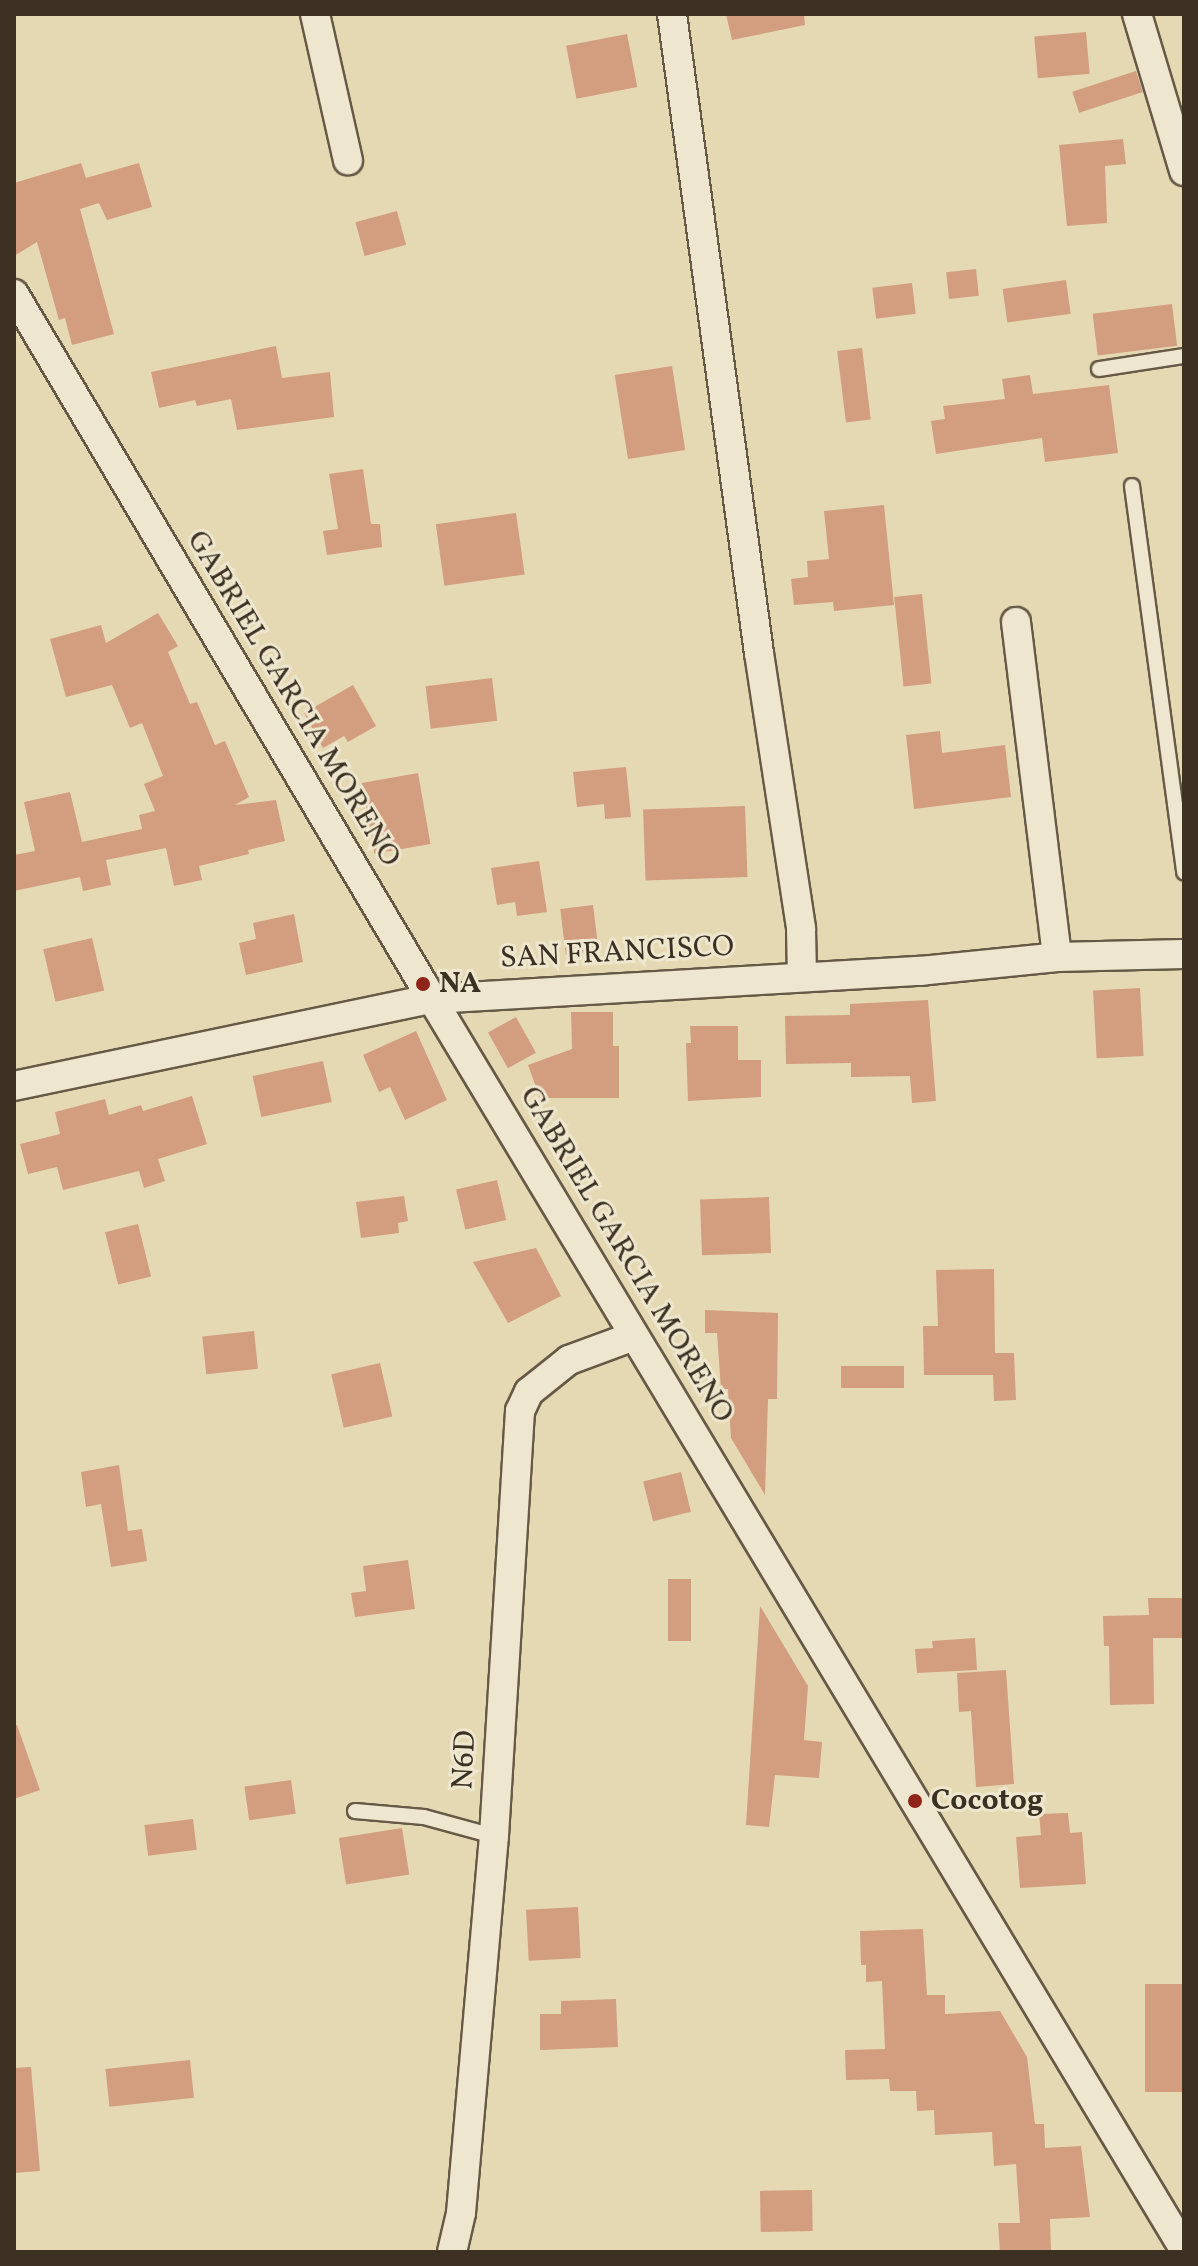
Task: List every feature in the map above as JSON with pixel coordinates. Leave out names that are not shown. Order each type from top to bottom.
[{"type":"street","points":[[315,14],[348,160]]},
{"type":"street","points":[[672,14],[801,929],[802,976]]},
{"type":"street","points":[[1137,14],[1184,171]]},
{"type":"street","name":"GABRIEL GARCIA MORENO","points":[[14,294],[432,999],[1184,2249]]},
{"type":"street","points":[[1016,622],[1057,957]]},
{"type":"street","name":"SAN FRANCISCO","points":[[14,1086],[432,999],[920,971],[1057,957],[1184,954]]},
{"type":"street","name":"N6D","points":[[452,2252],[461,2213],[494,1836],[520,1411],[529,1392],[569,1360],[634,1336]]},
{"type":"lane","points":[[1099,369],[1184,356]]},
{"type":"lane","points":[[1132,486],[1184,873]]},
{"type":"lane","points":[[355,1811],[424,1817],[494,1836]]},
{"type":"building","points":[[726,14],[804,14],[805,25],[732,40]]},
{"type":"building","points":[[1086,32],[1090,74],[1038,78],[1034,37]]},
{"type":"building","points":[[627,34],[637,87],[576,99],[566,46]]},
{"type":"building","points":[[1136,71],[1143,92],[1079,113],[1072,92]]},
{"type":"building","points":[[1123,139],[1126,164],[1105,166],[1107,223],[1067,226],[1059,145]]},
{"type":"building","points":[[81,163],[86,178],[139,163],[152,207],[107,220],[99,203],[80,209],[114,334],[72,345],[65,318],[59,320],[37,242],[14,256],[14,183]]},
{"type":"building","points":[[397,211],[406,245],[365,256],[355,222]]},
{"type":"building","points":[[976,269],[979,296],[949,299],[946,272]]},
{"type":"building","points":[[1066,280],[1071,314],[1007,323],[1003,289]]},
{"type":"building","points":[[912,283],[916,314],[876,319],[872,288]]},
{"type":"building","points":[[1172,304],[1177,346],[1098,355],[1093,314]]},
{"type":"building","points":[[276,346],[282,378],[330,372],[334,417],[237,430],[231,399],[197,406],[195,400],[159,408],[151,372]]},
{"type":"building","points":[[862,348],[871,419],[846,423],[837,351]]},
{"type":"building","points":[[672,366],[685,450],[628,459],[615,375]]},
{"type":"building","points":[[1030,375],[1033,394],[1109,385],[1118,453],[1045,462],[1042,438],[936,454],[931,421],[945,419],[943,406],[1005,399],[1002,379]]},
{"type":"building","points":[[363,469],[371,524],[380,524],[382,547],[327,555],[323,531],[338,529],[329,474]]},
{"type":"building","points":[[884,505],[894,605],[834,611],[833,602],[794,605],[791,579],[808,577],[807,561],[829,559],[824,511]]},
{"type":"building","points":[[516,513],[525,574],[444,586],[436,524]]},
{"type":"building","points":[[922,594],[931,684],[904,686],[894,597]]},
{"type":"building","points":[[158,613],[178,646],[168,652],[190,704],[197,702],[215,745],[225,741],[249,797],[235,805],[276,800],[285,841],[248,850],[249,854],[199,866],[202,880],[174,886],[166,848],[106,860],[111,885],[83,891],[80,877],[14,891],[14,855],[35,851],[24,802],[70,792],[82,842],[142,829],[139,815],[155,811],[144,784],[163,776],[142,723],[130,728],[112,685],[66,697],[50,639],[101,625],[106,643]]},
{"type":"building","points":[[492,678],[497,721],[431,729],[425,686]]},
{"type":"building","points":[[353,685],[376,726],[348,742],[344,736],[323,748],[304,713]]},
{"type":"building","points":[[940,731],[942,753],[1005,745],[1011,797],[914,809],[906,735]]},
{"type":"building","points":[[626,767],[631,817],[605,819],[604,804],[577,807],[573,772]]},
{"type":"building","points":[[418,773],[431,844],[374,854],[362,783]]},
{"type":"building","points":[[745,806],[747,877],[646,881],[643,810]]},
{"type":"building","points":[[539,861],[547,912],[517,916],[515,902],[497,905],[491,868]]},
{"type":"building","points":[[593,905],[599,951],[566,955],[560,909]]},
{"type":"building","points":[[294,914],[303,962],[246,975],[239,943],[256,939],[253,923]]},
{"type":"building","points":[[92,938],[104,991],[55,1002],[43,949]]},
{"type":"building","points":[[1140,988],[1144,1056],[1097,1058],[1093,990]]},
{"type":"building","points":[[928,1000],[936,1101],[912,1103],[910,1076],[851,1077],[851,1063],[786,1064],[785,1016],[850,1015],[850,1004]]},
{"type":"building","points":[[571,1012],[613,1012],[613,1046],[619,1046],[619,1098],[540,1098],[528,1065],[572,1049]]},
{"type":"building","points":[[516,1017],[536,1053],[508,1068],[488,1033]]},
{"type":"building","points":[[690,1026],[738,1026],[738,1060],[761,1060],[761,1097],[688,1101],[686,1043],[691,1043]]},
{"type":"building","points":[[416,1031],[447,1100],[405,1120],[390,1087],[379,1092],[363,1055]]},
{"type":"building","points":[[323,1061],[332,1102],[261,1117],[253,1076]]},
{"type":"building","points":[[192,1096],[207,1144],[158,1159],[165,1181],[144,1188],[139,1171],[63,1190],[57,1167],[28,1174],[20,1144],[60,1134],[55,1112],[105,1099],[109,1115],[141,1105],[143,1111]]},
{"type":"building","points":[[497,1180],[506,1220],[465,1229],[456,1189]]},
{"type":"building","points":[[404,1196],[408,1221],[398,1223],[399,1233],[361,1238],[356,1202]]},
{"type":"building","points":[[769,1197],[771,1253],[702,1255],[700,1199]]},
{"type":"building","points":[[138,1224],[151,1276],[118,1285],[105,1232]]},
{"type":"building","points":[[536,1248],[561,1296],[508,1323],[473,1262]]},
{"type":"building","points":[[994,1269],[995,1353],[1014,1353],[1016,1400],[994,1401],[993,1375],[924,1375],[923,1326],[938,1326],[936,1270]]},
{"type":"building","points":[[705,1310],[778,1313],[777,1399],[768,1399],[765,1495],[731,1438],[728,1389],[721,1389],[717,1333],[705,1333]]},
{"type":"building","points":[[254,1331],[258,1369],[206,1374],[202,1336]]},
{"type":"building","points":[[380,1363],[392,1417],[344,1428],[331,1374]]},
{"type":"building","points":[[841,1366],[904,1366],[904,1388],[841,1388]]},
{"type":"building","points":[[119,1465],[128,1531],[142,1529],[147,1561],[111,1567],[101,1504],[86,1507],[81,1472]]},
{"type":"building","points":[[681,1472],[691,1512],[653,1521],[643,1481]]},
{"type":"building","points":[[408,1560],[415,1609],[355,1617],[351,1593],[366,1591],[363,1566]]},
{"type":"building","points":[[668,1579],[691,1579],[691,1641],[668,1641]]},
{"type":"building","points":[[1148,1598],[1184,1598],[1184,1638],[1153,1638],[1154,1704],[1110,1705],[1109,1646],[1104,1646],[1103,1616],[1149,1615]]},
{"type":"building","points":[[760,1606],[808,1686],[804,1740],[822,1742],[819,1778],[775,1775],[769,1827],[746,1825]]},
{"type":"building","points":[[975,1638],[977,1670],[917,1673],[915,1649],[933,1648],[932,1641]]},
{"type":"building","points":[[1006,1670],[1014,1784],[976,1787],[971,1711],[959,1712],[957,1673]]},
{"type":"building","points":[[17,1725],[40,1790],[14,1799],[14,1726]]},
{"type":"building","points":[[291,1780],[296,1814],[249,1820],[244,1787]]},
{"type":"building","points":[[1068,1813],[1070,1833],[1082,1832],[1086,1884],[1020,1888],[1016,1837],[1041,1835],[1039,1814]]},
{"type":"building","points":[[193,1819],[197,1850],[148,1856],[144,1825]]},
{"type":"building","points":[[402,1828],[409,1874],[346,1884],[339,1838]]},
{"type":"building","points":[[578,1907],[581,1958],[529,1961],[526,1910]]},
{"type":"building","points":[[923,1929],[927,1995],[945,1995],[945,2014],[1000,2011],[1027,2057],[1035,2124],[1044,2124],[1045,2148],[1081,2146],[1090,2217],[1050,2219],[1051,2252],[1000,2252],[998,2223],[1020,2223],[1016,2164],[994,2166],[992,2132],[935,2135],[934,2110],[917,2111],[916,2091],[890,2091],[889,2079],[846,2080],[845,2050],[885,2049],[882,1981],[866,1982],[866,1965],[861,1965],[860,1931]]},
{"type":"building","points":[[1145,1984],[1184,1984],[1184,2092],[1145,2092]]},
{"type":"building","points":[[616,1999],[618,2047],[540,2050],[540,2014],[561,2014],[561,2001]]},
{"type":"building","points":[[190,2060],[194,2098],[109,2107],[105,2069]]},
{"type":"building","points":[[31,2067],[40,2171],[14,2173],[14,2068]]},
{"type":"building","points":[[812,2190],[813,2231],[761,2232],[760,2191]]},
{"type":"place","name":"NA","points":[[423,984]]},
{"type":"place","name":"Cocotog","points":[[915,1801]]}]
